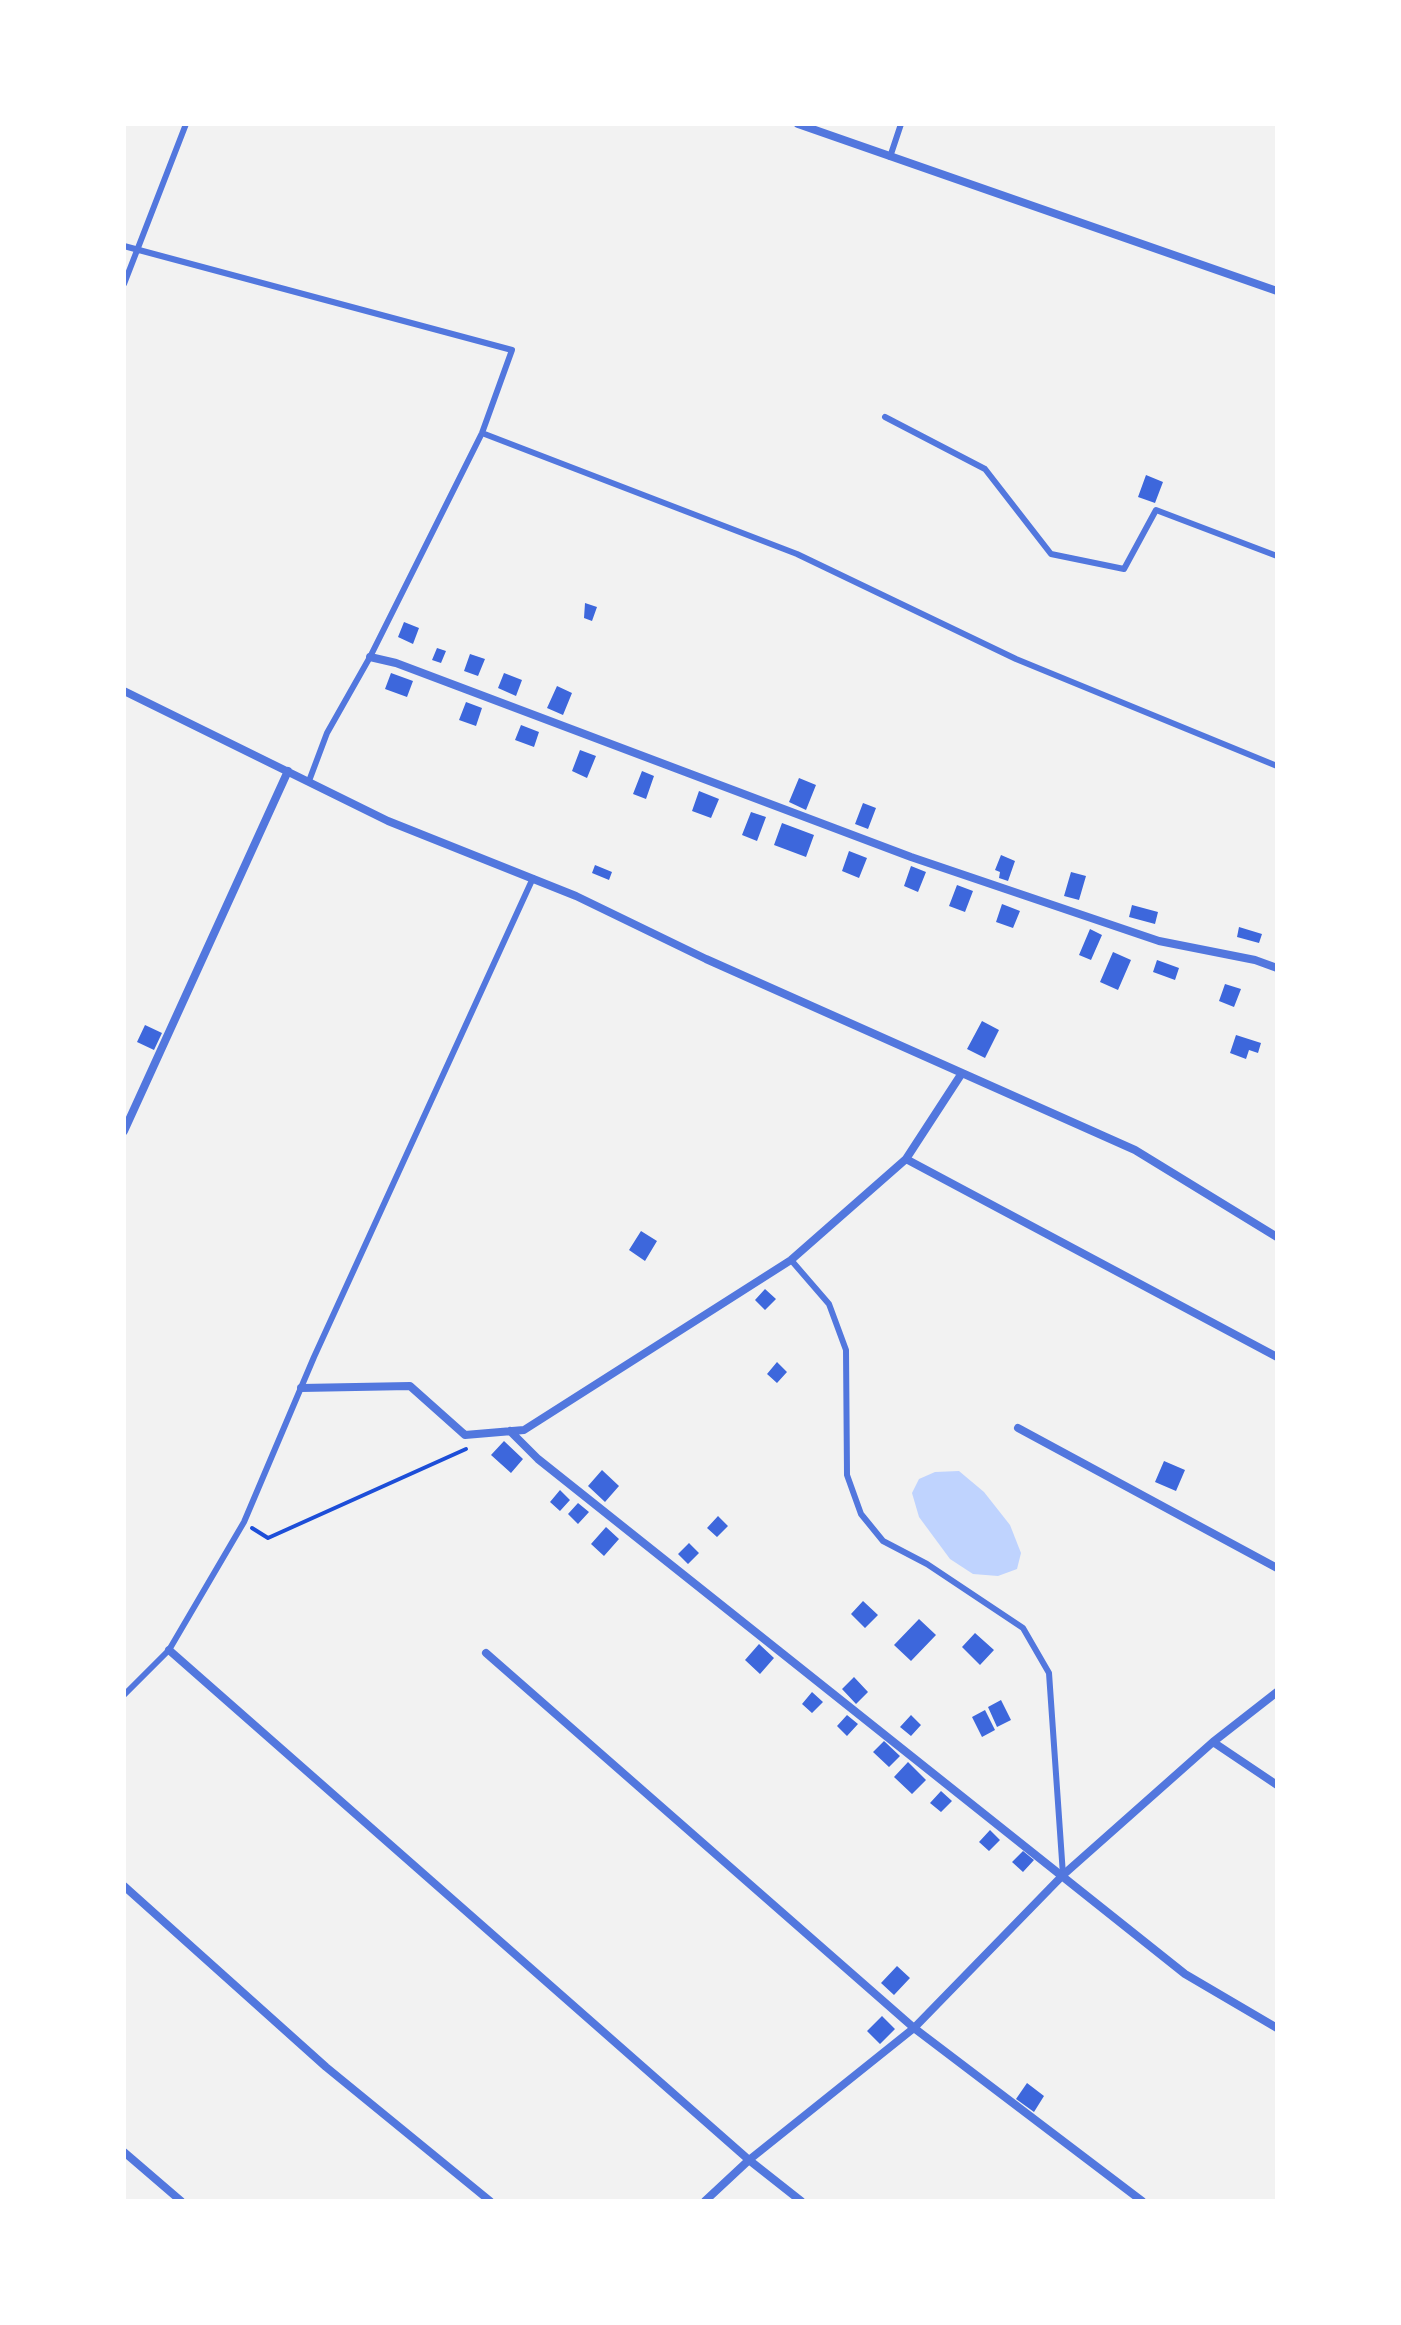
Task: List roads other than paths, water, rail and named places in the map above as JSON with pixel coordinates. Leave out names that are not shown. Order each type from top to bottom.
[{"type":"street","points":[[798,124],[1277,291]]},
{"type":"street","points":[[370,657],[396,663],[911,857],[1159,941],[1255,960],[1277,968]]},
{"type":"street","points":[[124,691],[388,821],[533,878],[1135,1150],[1277,1237]]},
{"type":"street","points":[[124,1131],[288,771]]},
{"type":"street","points":[[301,1388],[410,1386],[465,1435],[524,1430],[791,1260],[906,1159],[962,1073]]},
{"type":"street","points":[[906,1159],[1277,1357]]},
{"type":"street","points":[[1018,1428],[1277,1568]]},
{"type":"street","points":[[510,1431],[538,1459],[1185,1974],[1277,2028]]},
{"type":"street","points":[[169,1650],[749,2160],[801,2201]]},
{"type":"street","points":[[486,1653],[914,2028],[1142,2201]]},
{"type":"street","points":[[705,2201],[749,2160],[914,2028],[1063,1875],[1213,1742],[1277,1692]]},
{"type":"street","points":[[1213,1742],[1277,1785]]},
{"type":"street","points":[[124,1886],[326,2067],[490,2201]]},
{"type":"street","points":[[124,2152],[181,2201]]},
{"type":"lane","points":[[124,284],[186,124]]},
{"type":"lane","points":[[890,157],[901,124]]},
{"type":"lane","points":[[124,246],[136,252],[512,350],[482,433],[370,657],[327,733],[309,781]]},
{"type":"lane","points":[[885,417],[985,469],[1051,554],[1124,569],[1156,510],[1277,556]]},
{"type":"lane","points":[[482,433],[797,554],[1016,659],[1277,766]]},
{"type":"lane","points":[[124,1695],[169,1650],[244,1522],[301,1388],[533,878]]},
{"type":"lane","points":[[791,1260],[829,1304],[846,1350],[847,1475],[861,1514],[883,1541],[927,1564],[1023,1628],[1049,1673],[1063,1875]]},
{"type":"water","points":[[959,1471],[984,1492],[1010,1525],[1021,1553],[1017,1569],[998,1576],[973,1574],[950,1559],[919,1517],[912,1493],[919,1479],[935,1472]]}]
